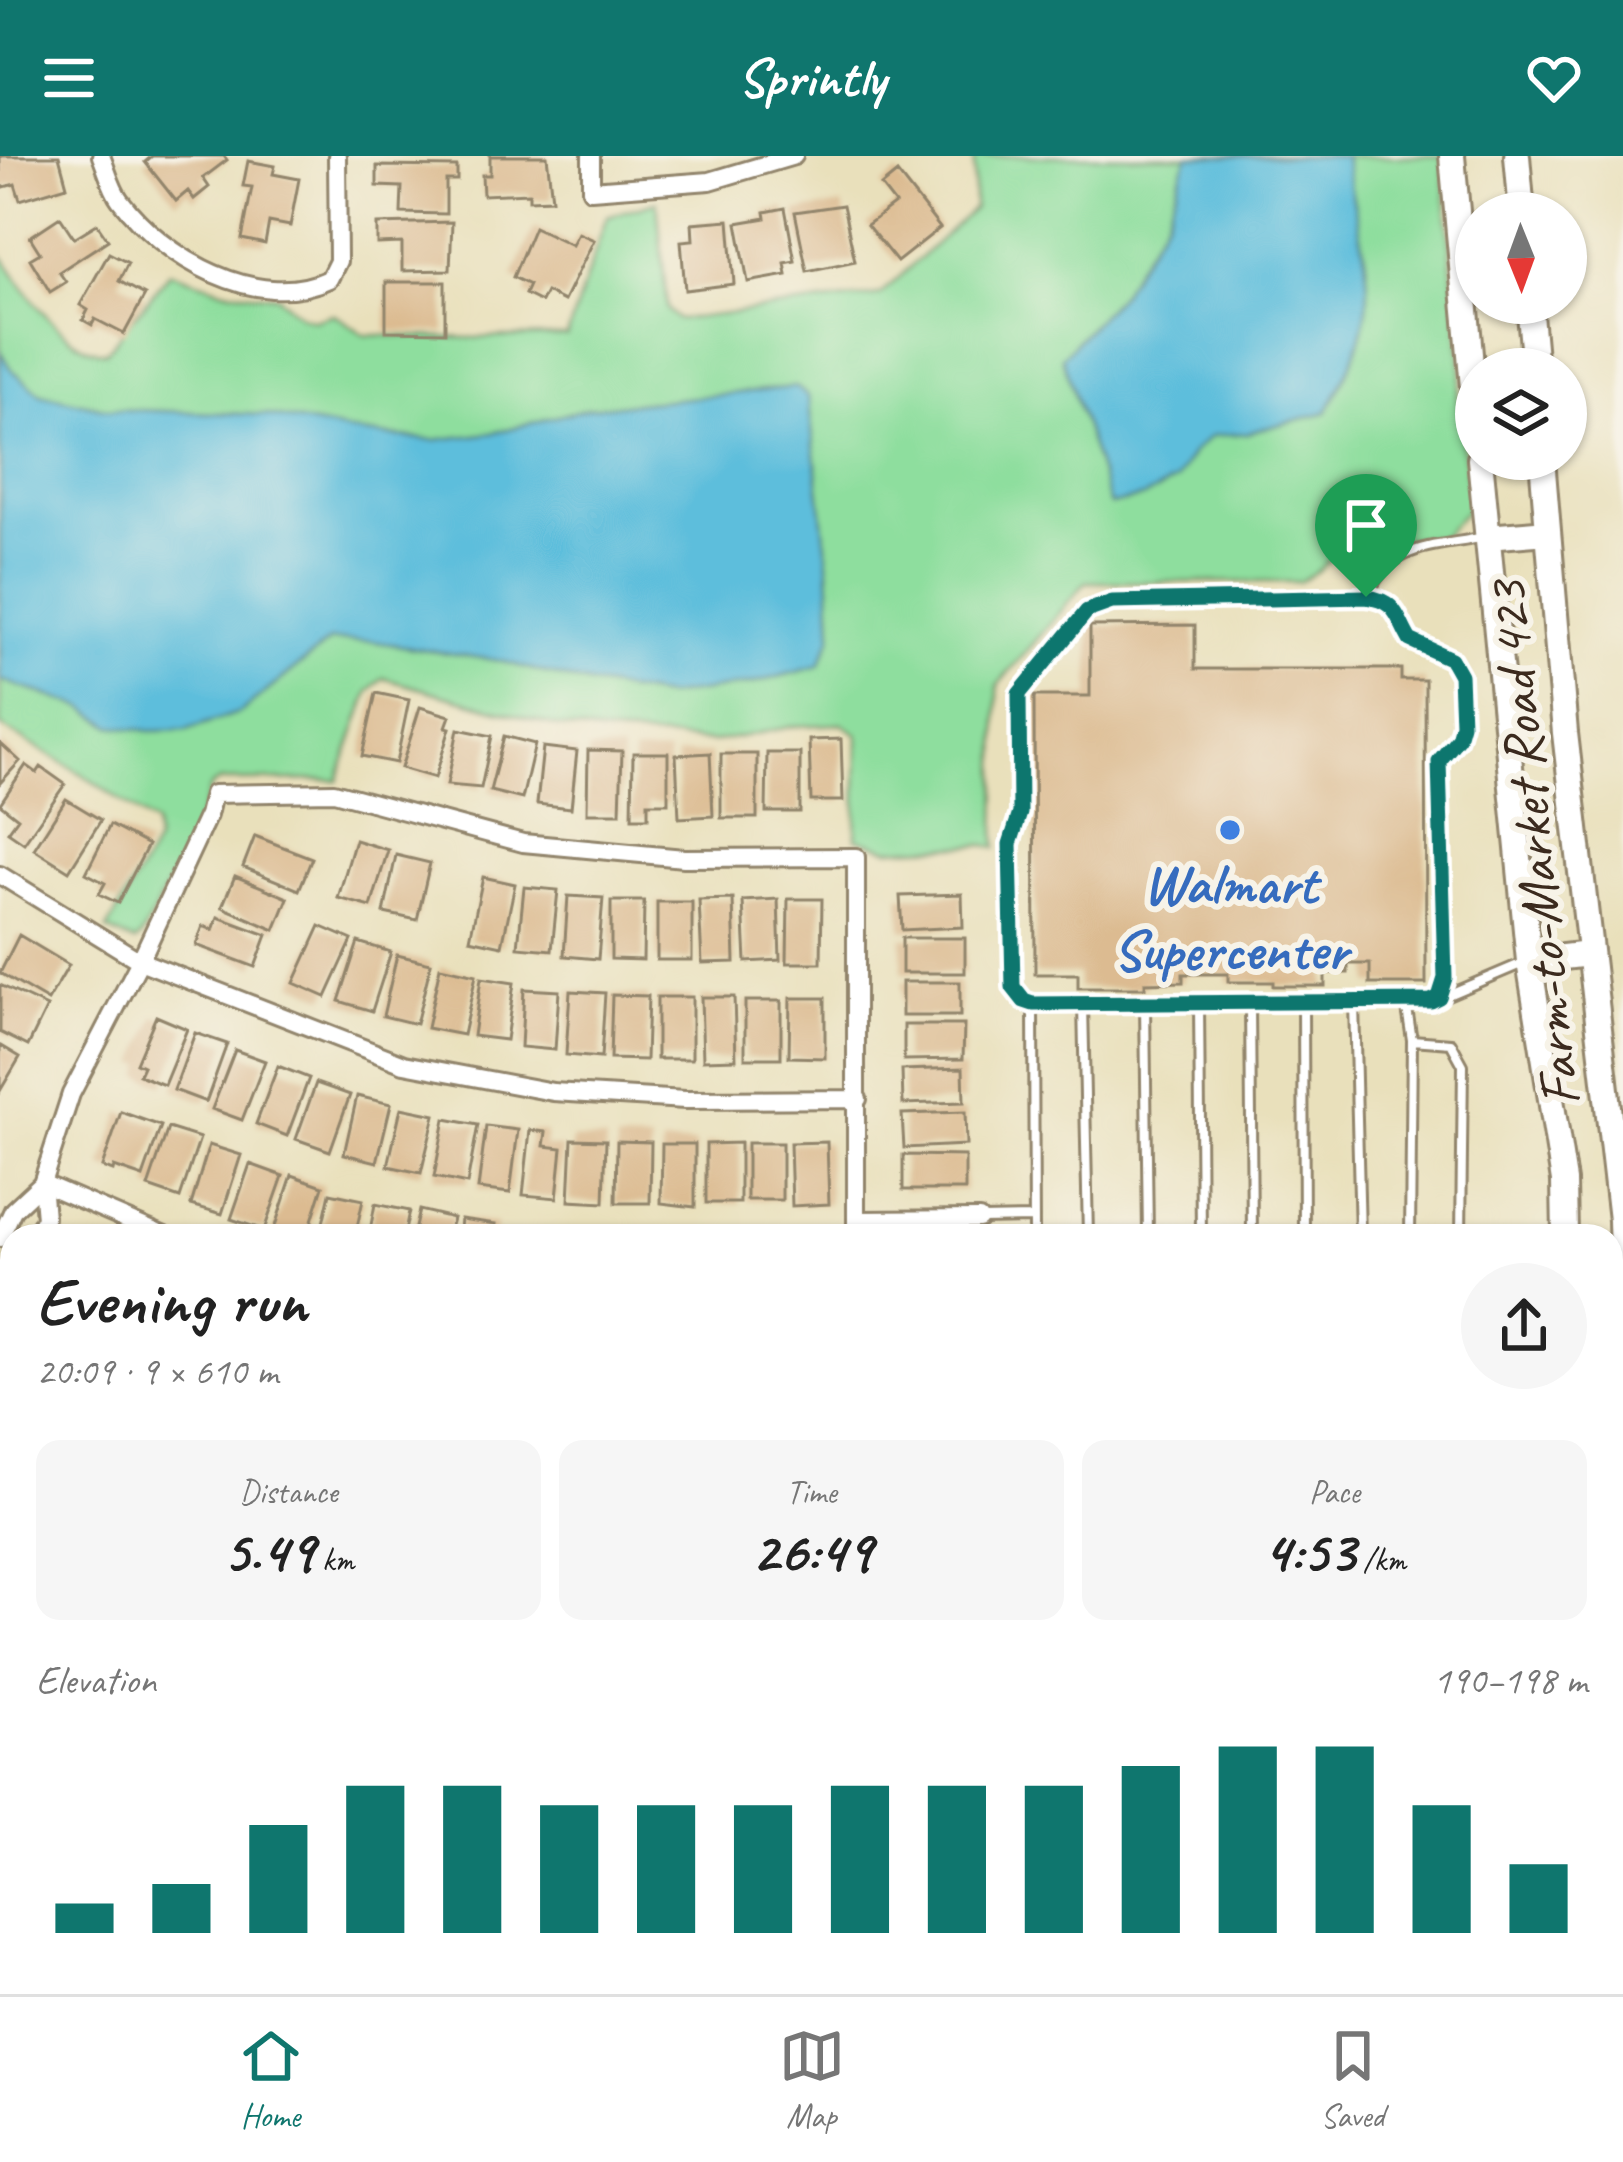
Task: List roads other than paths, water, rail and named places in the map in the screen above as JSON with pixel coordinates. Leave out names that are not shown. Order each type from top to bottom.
[{"type":"main road","points":[[1452,156],[1469,348]]},
{"type":"main road","points":[[1517,156],[1520,192]]},
{"type":"main road","name":"Farm-to-Market Road 423","points":[[1482,480],[1528,962],[1564,1181],[1565,1224]]},
{"type":"main road","name":"Farm-to-Market Road 423","points":[[1544,480],[1589,954],[1621,1224]]},
{"type":"main road","points":[[1487,536],[1548,532]]},
{"type":"main road","points":[[1528,962],[1589,954]]},
{"type":"street","points":[[101,156],[117,197],[157,240],[236,284],[290,290],[328,278],[338,261],[337,156]]},
{"type":"street","points":[[591,156],[592,190],[710,181],[794,156]]},
{"type":"street","points":[[42,1224],[42,1183],[71,1094],[140,961],[208,815],[213,794],[334,792],[524,843],[684,858],[856,857],[857,1224]]},
{"type":"street","points":[[1,878],[140,961],[404,1064],[553,1092],[685,1100],[858,1099]]},
{"type":"street","points":[[42,1183],[137,1224]]},
{"type":"street","points":[[6,1224],[13,1210],[42,1183]]},
{"type":"street","points":[[918,1224],[979,1220]]},
{"type":"lane","points":[[1366,597],[1389,561],[1487,536]]},
{"type":"lane","points":[[1439,997],[1445,978],[1439,761],[1458,738],[1462,724],[1460,675],[1451,659],[1410,640],[1397,609],[1389,602],[1366,597],[1098,604],[1087,611],[1019,694],[1020,813],[1010,844],[1013,987],[1024,1001],[1431,1001],[1528,962]]},
{"type":"lane","points":[[1354,1002],[1360,1224]]},
{"type":"lane","points":[[1406,1002],[1412,1040],[1410,1224]]},
{"type":"lane","points":[[1199,1003],[1201,1224]]},
{"type":"lane","points":[[1250,1003],[1252,1224]]},
{"type":"lane","points":[[1304,1003],[1304,1224]]},
{"type":"lane","points":[[1033,1004],[1034,1224]]},
{"type":"lane","points":[[1083,1004],[1088,1224]]},
{"type":"lane","points":[[1144,1004],[1148,1224]]},
{"type":"lane","points":[[1412,1040],[1451,1043],[1463,1065],[1461,1224]]},
{"type":"lane","points":[[979,1220],[1034,1219]]},
{"type":"water","points":[[1188,156],[1345,156],[1367,269],[1362,334],[1327,412],[1247,433],[1211,436],[1193,452],[1176,480],[1144,497],[1110,505],[1062,357],[1120,294],[1166,219]]},
{"type":"water","points":[[0,351],[10,368],[41,394],[109,409],[267,415],[365,434],[434,440],[493,433],[589,408],[796,387],[808,396],[832,636],[819,666],[751,684],[665,697],[588,684],[500,661],[371,641],[330,641],[241,712],[186,730],[112,726],[83,707],[0,680]]},
{"type":"place","name":"Walmart Supercenter","points":[[1230,830]]}]
